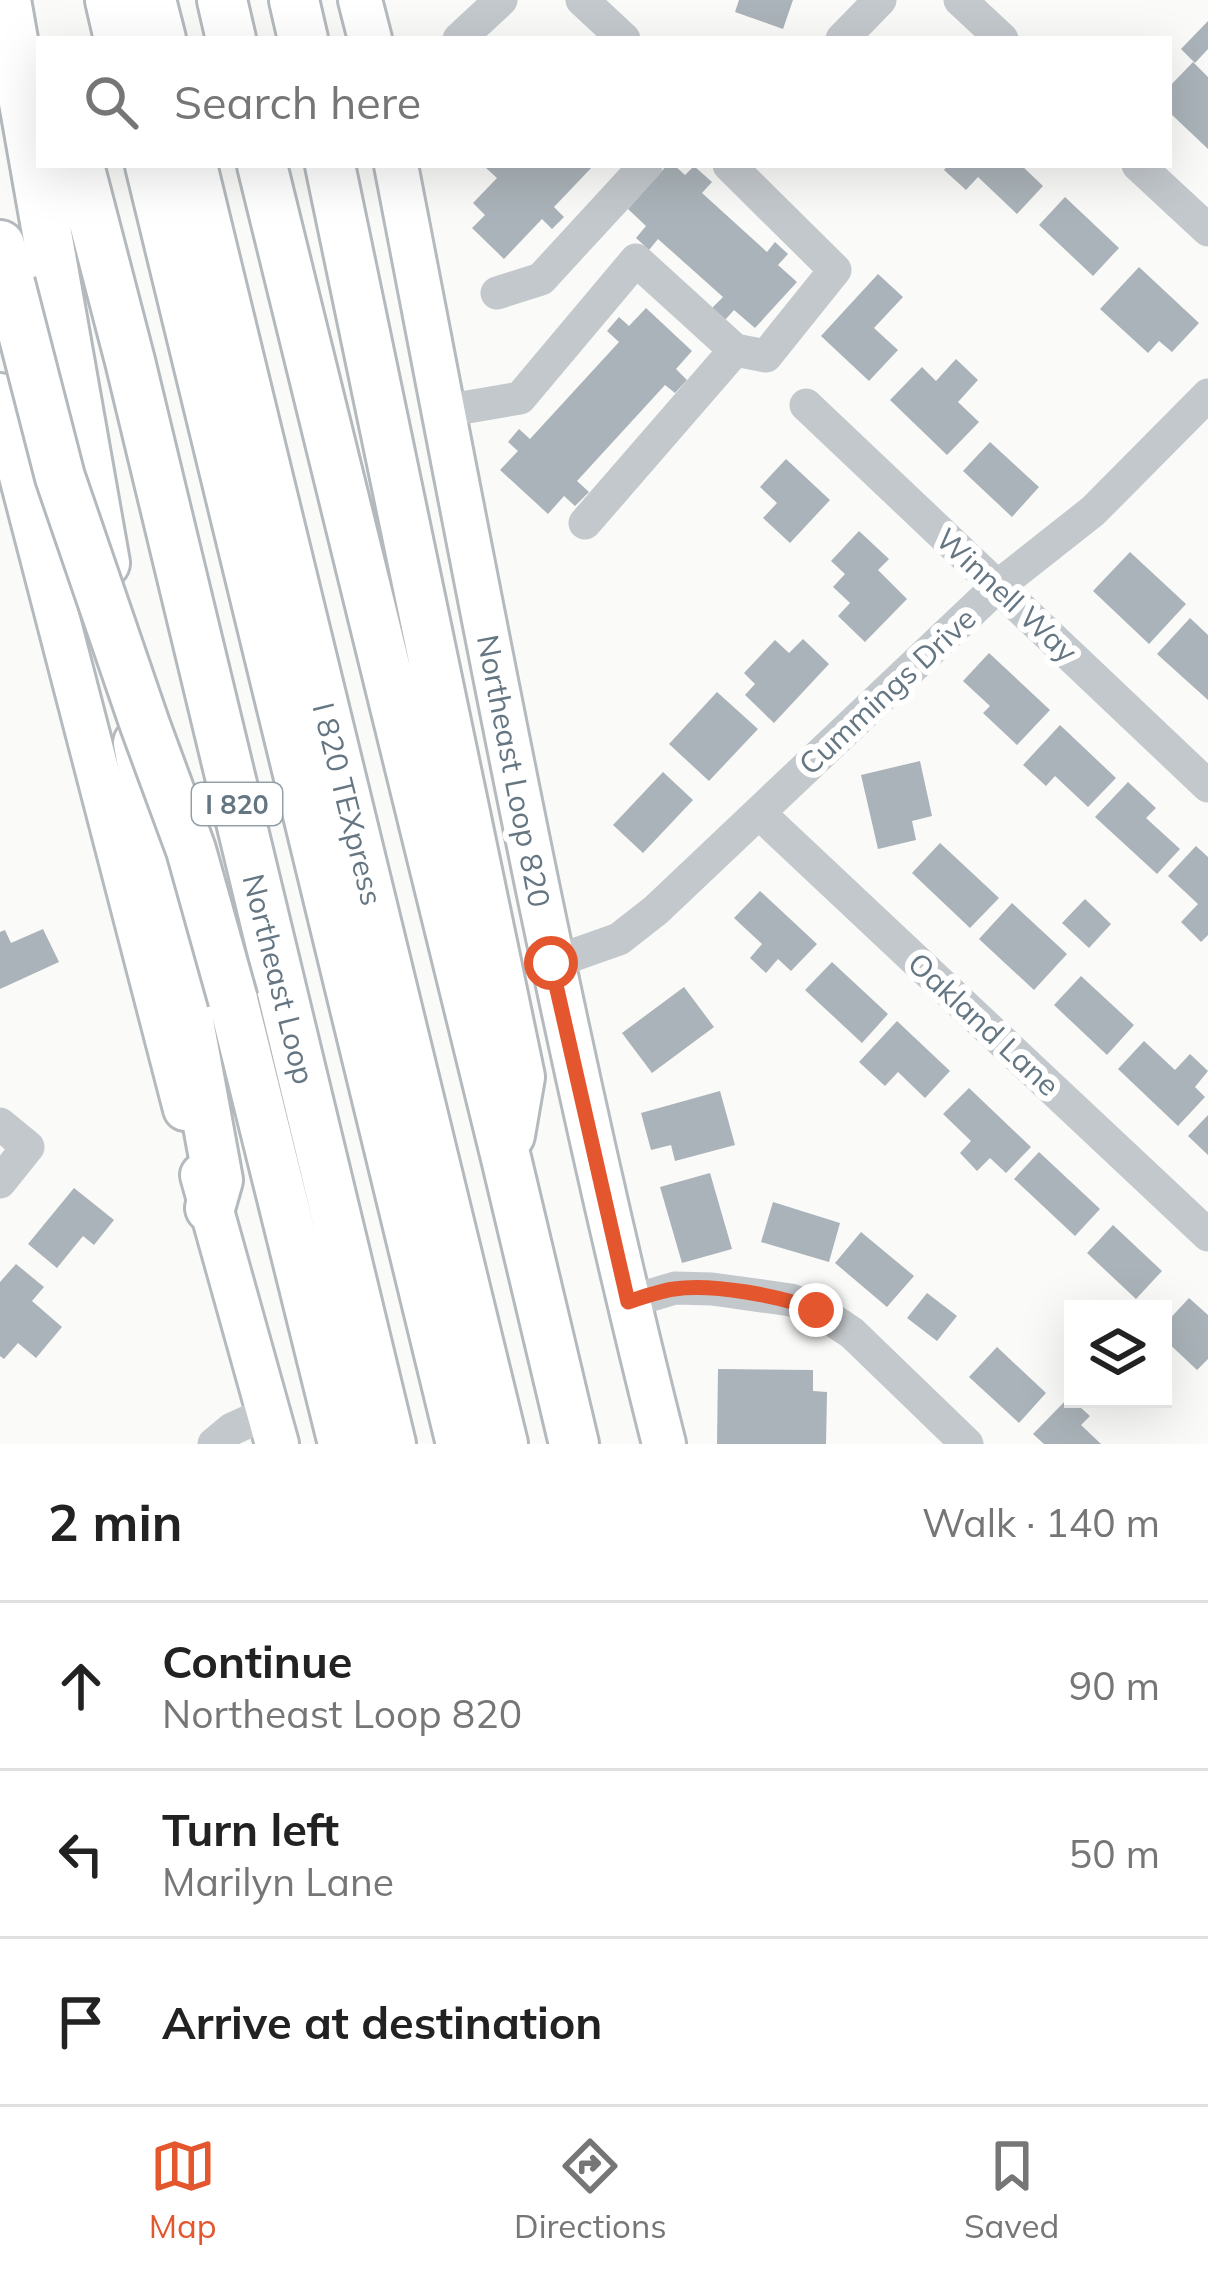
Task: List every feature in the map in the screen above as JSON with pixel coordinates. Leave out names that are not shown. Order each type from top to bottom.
[{"type":"highway","points":[[6,0],[218,1180],[210,1208]]},
{"type":"highway","points":[[36,0],[45,36]]},
{"type":"highway","points":[[110,0],[118,36]]},
{"type":"highway","points":[[151,0],[160,36]]},
{"type":"highway","points":[[222,0],[230,36]]},
{"type":"highway","points":[[294,0],[301,36]]},
{"type":"highway","name":"Northeast Loop","points":[[80,168],[391,1444]]},
{"type":"highway","name":"I 820 TEXpress","points":[[151,168],[461,1444]]},
{"type":"highway","name":"I 820 TEXpress","points":[[193,168],[503,1444]]},
{"type":"highway","points":[[263,168],[574,1444]]},
{"type":"highway","points":[[330,168],[520,1077],[506,1157]]},
{"type":"highway","points":[[5,264],[60,477],[191,850],[344,1444]]},
{"type":"main road","points":[[360,0],[369,36]]},
{"type":"main road","name":"Northeast Loop 820","points":[[397,168],[551,963],[664,1444]]},
{"type":"main road","points":[[0,395],[210,1208],[272,1428]]},
{"type":"street","points":[[462,36],[501,0]]},
{"type":"street","points":[[845,36],[880,0]]},
{"type":"street","points":[[960,0],[999,36]]},
{"type":"street","points":[[585,18],[618,36]]},
{"type":"street","points":[[497,293],[541,279],[643,168]]},
{"type":"street","points":[[593,222],[735,350],[766,356],[835,270],[731,168]]},
{"type":"street","points":[[1141,168],[1208,230]]},
{"type":"street","points":[[444,411],[520,398],[636,260]]},
{"type":"street","points":[[584,523],[735,350]]},
{"type":"street","name":"Cummings Drive","points":[[551,963],[619,939],[656,910],[998,586],[1093,511],[1208,394]]},
{"type":"street","name":"Winnell Way","points":[[806,405],[1208,786]]},
{"type":"street","name":"Oakland Lane","points":[[759,813],[1208,1235]]},
{"type":"street","points":[[0,1124],[28,1148],[0,1182]]},
{"type":"street","points":[[628,1302],[675,1288],[712,1289],[791,1300],[816,1310],[851,1333],[963,1443]]},
{"type":"street","points":[[214,1444],[232,1429],[272,1428]]},
{"type":"building","points":[[739,0],[793,0],[783,29],[735,12]]},
{"type":"building","points":[[1208,21],[1208,49],[1195,63],[1181,49]]},
{"type":"building","points":[[1193,62],[1208,77],[1208,149],[1172,115],[1172,84]]},
{"type":"building","points":[[486,168],[591,168],[554,207],[564,217],[552,229],[542,219],[504,259],[472,228],[485,215],[473,203],[497,178]]},
{"type":"building","points":[[664,168],[677,168],[685,175],[696,168],[712,182],[702,193],[767,252],[775,242],[788,254],[778,265],[797,282],[755,328],[734,310],[724,321],[711,309],[723,297],[658,239],[649,250],[636,238],[646,226],[628,209]]},
{"type":"building","points":[[1024,168],[1043,186],[1017,214],[978,177],[966,190],[944,170]]},
{"type":"building","points":[[1065,197],[1119,248],[1093,276],[1039,225]]},
{"type":"building","points":[[1139,267],[1199,323],[1172,352],[1159,341],[1148,353],[1100,309]]},
{"type":"building","points":[[878,274],[903,297],[874,328],[898,350],[869,381],[821,336]]},
{"type":"building","points":[[646,308],[692,351],[676,369],[687,380],[675,393],[665,385],[577,481],[589,492],[575,506],[564,496],[548,514],[500,470],[518,451],[508,442],[519,429],[530,439],[619,342],[607,331],[619,317],[629,326]]},
{"type":"building","points":[[956,359],[978,380],[958,402],[979,422],[947,455],[890,400],[922,367],[936,381]]},
{"type":"building","points":[[990,442],[1039,487],[1012,517],[963,471]]},
{"type":"building","points":[[786,459],[830,500],[790,543],[763,518],[777,503],[760,487]]},
{"type":"building","points":[[859,531],[889,559],[878,570],[907,599],[865,642],[838,616],[850,603],[833,587],[845,574],[831,561]]},
{"type":"building","points":[[1130,552],[1186,604],[1149,644],[1093,591]]},
{"type":"building","points":[[1190,618],[1208,635],[1208,700],[1157,654]]},
{"type":"building","points":[[803,639],[829,664],[774,723],[745,695],[755,684],[744,673],[775,640],[789,653]]},
{"type":"building","points":[[989,653],[1050,710],[1017,745],[983,713],[990,706],[963,681]]},
{"type":"building","points":[[717,692],[758,729],[709,781],[669,744]]},
{"type":"building","points":[[1060,725],[1116,778],[1088,807],[1055,776],[1046,786],[1023,765]]},
{"type":"building","points":[[920,761],[932,816],[912,821],[916,840],[878,849],[861,775]]},
{"type":"building","points":[[663,772],[693,800],[643,853],[613,825]]},
{"type":"building","points":[[1128,782],[1156,808],[1146,818],[1180,849],[1157,874],[1095,817]]},
{"type":"building","points":[[940,843],[999,898],[970,928],[912,873]]},
{"type":"building","points":[[1196,846],[1208,857],[1208,935],[1201,942],[1181,922],[1198,904],[1168,876]]},
{"type":"building","points":[[760,891],[817,944],[791,971],[778,959],[766,973],[750,958],[762,944],[734,918]]},
{"type":"building","points":[[1085,899],[1111,924],[1089,948],[1062,923]]},
{"type":"building","points":[[1012,903],[1067,954],[1034,990],[979,939]]},
{"type":"building","points":[[43,929],[59,962],[0,989],[0,932],[5,930],[11,943]]},
{"type":"building","points":[[832,962],[888,1014],[862,1043],[805,990]]},
{"type":"building","points":[[1081,976],[1134,1025],[1107,1055],[1054,1005]]},
{"type":"building","points":[[684,987],[714,1027],[652,1073],[622,1033]]},
{"type":"building","points":[[897,1021],[950,1071],[925,1098],[898,1072],[885,1086],[859,1062]]},
{"type":"building","points":[[1144,1041],[1175,1070],[1190,1054],[1208,1071],[1195,1087],[1205,1097],[1178,1126],[1118,1069]]},
{"type":"building","points":[[969,1088],[1031,1147],[1006,1173],[990,1158],[977,1171],[960,1153],[971,1141],[943,1114]]},
{"type":"building","points":[[720,1091],[735,1145],[675,1161],[671,1145],[651,1150],[641,1113]]},
{"type":"building","points":[[1208,1115],[1208,1155],[1188,1136]]},
{"type":"building","points":[[1039,1152],[1100,1209],[1075,1236],[1014,1179]]},
{"type":"building","points":[[710,1173],[732,1249],[682,1263],[660,1187]]},
{"type":"building","points":[[74,1188],[114,1220],[94,1245],[83,1236],[57,1268],[28,1244]]},
{"type":"building","points":[[773,1202],[840,1223],[829,1262],[761,1242]]},
{"type":"building","points":[[1113,1225],[1162,1271],[1136,1299],[1087,1253]]},
{"type":"building","points":[[861,1232],[914,1276],[887,1307],[835,1263]]},
{"type":"building","points":[[16,1264],[44,1287],[32,1301],[62,1327],[36,1358],[18,1343],[4,1359],[0,1356],[0,1282]]},
{"type":"building","points":[[927,1293],[957,1316],[937,1341],[907,1318]]},
{"type":"building","points":[[1189,1298],[1208,1315],[1208,1359],[1197,1370],[1172,1346],[1172,1316]]},
{"type":"building","points":[[997,1347],[1046,1393],[1019,1423],[969,1377]]},
{"type":"building","points":[[718,1369],[813,1370],[813,1391],[827,1392],[826,1444],[717,1444]]},
{"type":"building","points":[[1064,1402],[1064,1408],[1081,1408],[1090,1416],[1081,1425],[1101,1444],[1044,1444],[1033,1434]]},
{"type":"route","points":[[551,963],[628,1302],[675,1288],[712,1289],[791,1300],[816,1310]]}]
